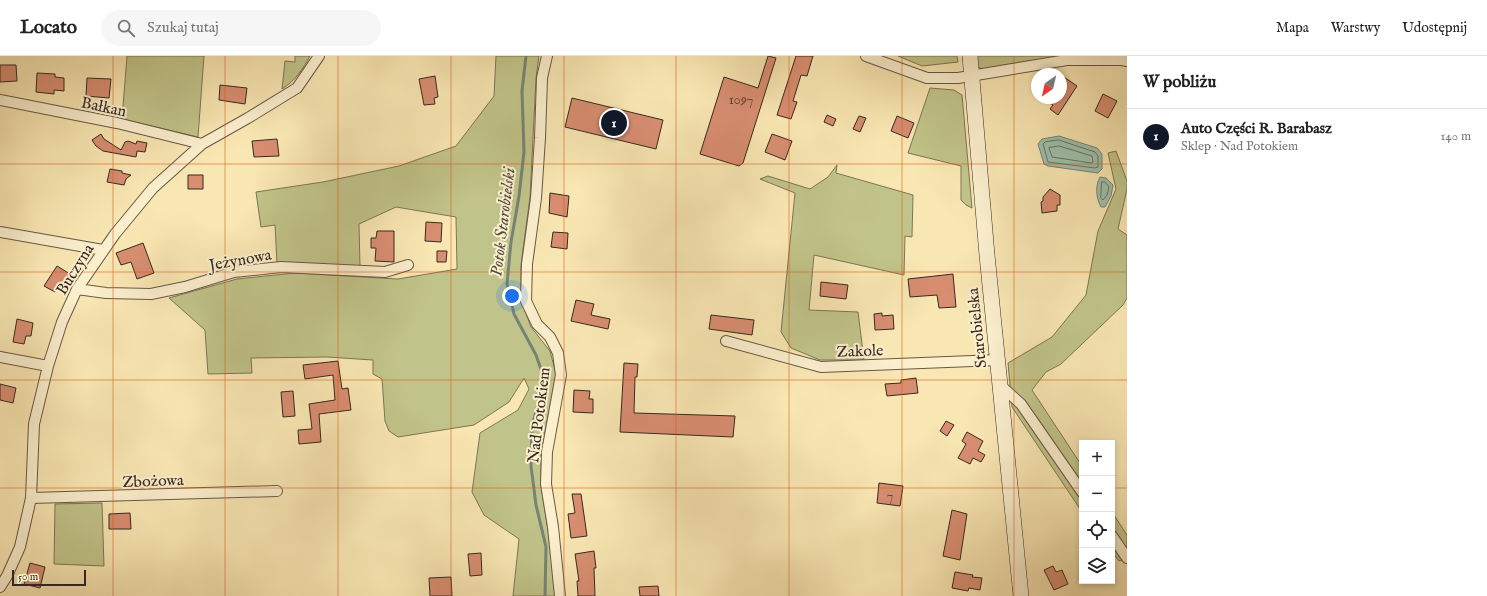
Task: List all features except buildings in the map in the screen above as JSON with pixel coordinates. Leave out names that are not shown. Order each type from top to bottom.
[{"type":"street","name":"Buczyna","points":[[0,587],[7,576],[20,547],[31,498],[34,424],[48,366],[62,322],[77,289],[115,234],[153,188],[202,144],[297,88],[319,56]]},
{"type":"street","name":"Nad Potokiem","points":[[547,56],[542,78],[539,160],[536,198],[527,264],[526,301],[537,324],[550,337],[558,353],[561,375],[547,452],[546,484],[553,527],[560,596]]},
{"type":"street","points":[[866,56],[927,78],[958,78],[1067,60],[1127,61]]},
{"type":"street","name":"Starobielska","points":[[970,56],[1021,596]]},
{"type":"street","name":"Bałkan","points":[[0,100],[117,124],[202,144]]},
{"type":"street","points":[[0,232],[103,250]]},
{"type":"street","name":"Jeżynowa","points":[[77,289],[106,293],[151,294],[185,287],[234,272],[281,267],[385,272],[408,265]]},
{"type":"street","name":"Zakole","points":[[726,341],[821,367],[998,360]]},
{"type":"street","points":[[0,357],[48,366]]},
{"type":"street","points":[[1000,384],[1021,404],[1079,488]]},
{"type":"street","name":"Zbożowa","points":[[31,498],[277,491]]},
{"type":"street","points":[[1115,540],[1127,558]]},
{"type":"green space","points":[[127,56],[204,56],[198,137],[122,119]]},
{"type":"green space","points":[[295,56],[310,56],[298,74],[282,89],[285,61],[295,62]]},
{"type":"green space","points":[[496,56],[539,56],[536,78],[530,197],[521,265],[521,300],[531,327],[550,351],[556,374],[541,452],[541,486],[556,596],[513,596],[519,539],[484,515],[472,492],[480,433],[518,410],[529,389],[524,378],[509,402],[474,425],[398,437],[389,431],[385,421],[382,379],[373,374],[373,360],[326,357],[251,358],[252,373],[208,374],[205,330],[169,298],[237,279],[295,273],[398,279],[457,269],[456,217],[396,207],[359,224],[360,267],[277,263],[275,225],[261,227],[256,192],[323,182],[399,166],[456,146],[494,96]]},
{"type":"green space","points":[[898,56],[957,56],[958,62],[922,66]]},
{"type":"green space","points":[[976,56],[1096,56],[982,69],[977,66]]},
{"type":"green space","points":[[930,88],[954,90],[962,95],[972,208],[961,200],[961,166],[908,153]]},
{"type":"green space","points":[[1116,151],[1127,181],[1127,189],[1118,229],[1127,235],[1127,298],[1123,305],[1061,364],[1046,372],[1032,390],[1079,461],[1079,508],[1012,407],[1008,363],[1052,337],[1086,295],[1098,231],[1116,189],[1108,153]]},
{"type":"green space","points":[[837,165],[836,173],[913,195],[912,237],[905,236],[904,275],[814,255],[809,310],[858,312],[864,360],[820,360],[791,348],[781,332],[795,193],[760,179],[768,176],[810,189],[828,177]]},
{"type":"green space","points":[[102,503],[104,566],[54,564],[55,504]]},
{"type":"green space","points":[[1115,517],[1127,535],[1127,559],[1119,561],[1115,556]]},
{"type":"water","points":[[1059,136],[1097,148],[1102,154],[1102,169],[1098,173],[1048,166],[1044,164],[1038,144],[1042,139]]},
{"type":"water","points":[[1100,177],[1106,178],[1113,185],[1111,196],[1105,207],[1101,207],[1097,196],[1097,184]]},
{"type":"waterway","name":"Potok Starobielski","points":[[526,56],[522,91],[524,152],[519,196],[511,242],[507,284],[514,314],[536,355],[544,378],[532,426],[531,466],[536,505],[546,547],[545,596]]},
{"type":"place","name":"Auto Części R. Barabasz","points":[[614,123]]}]
